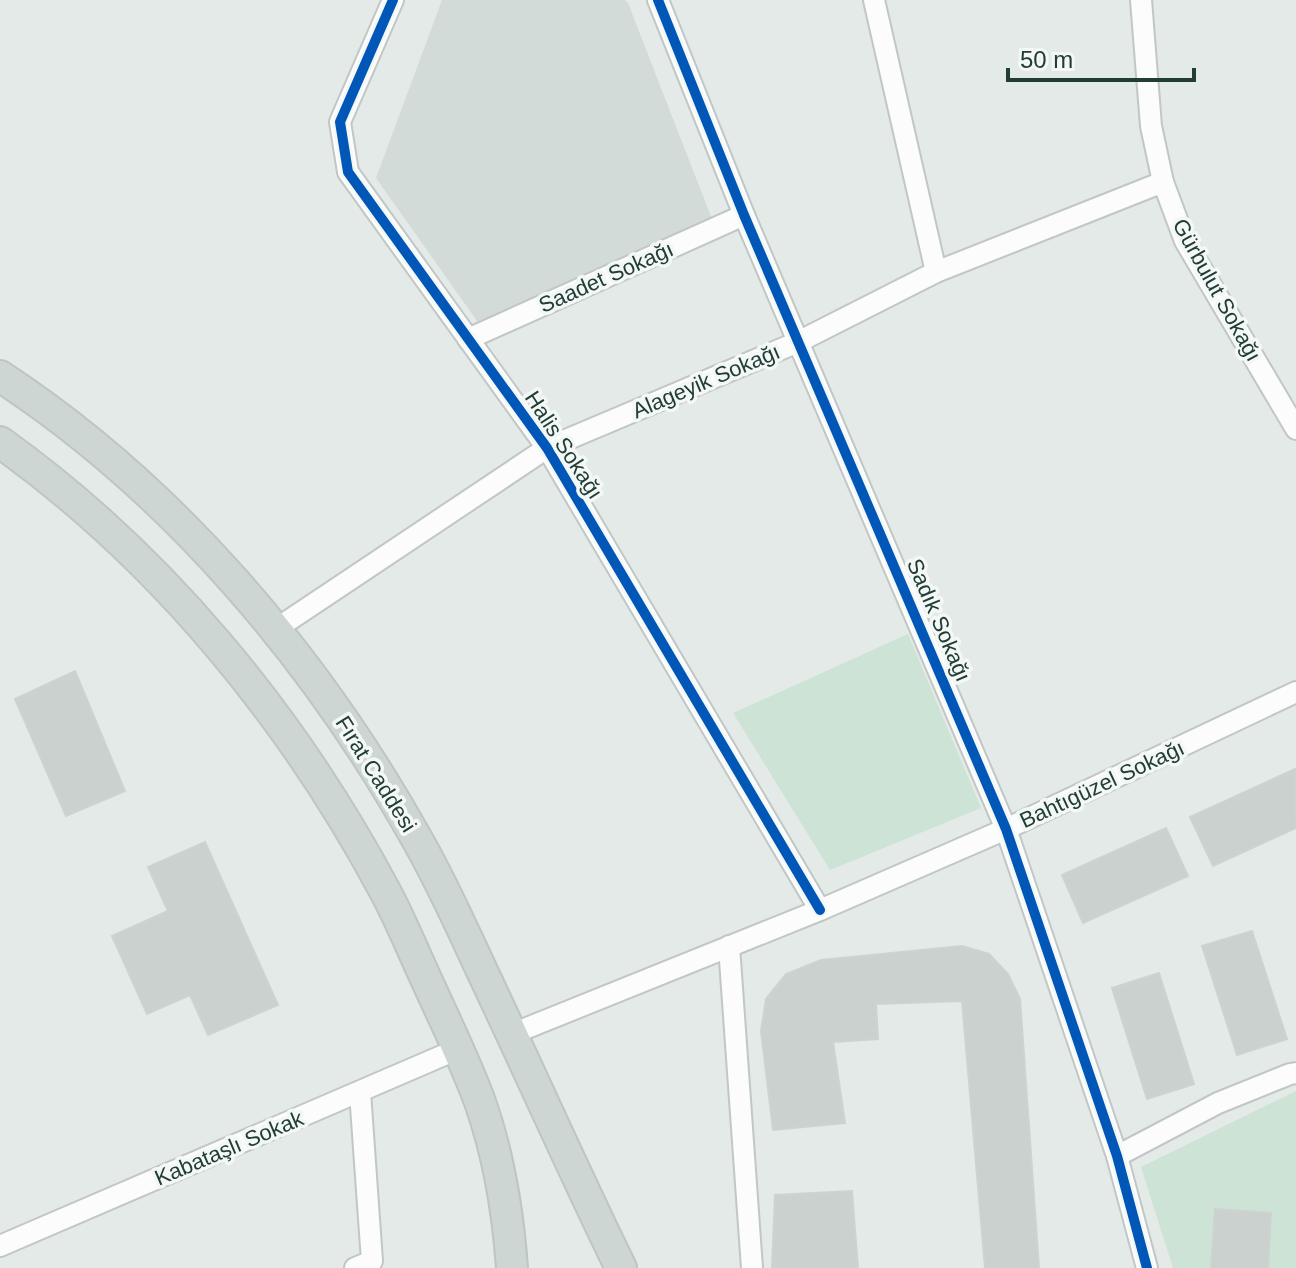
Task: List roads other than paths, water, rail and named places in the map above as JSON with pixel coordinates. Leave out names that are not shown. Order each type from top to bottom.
[{"type":"main road","name":"Fırat Caddesi","points":[[0,376],[74,431],[156,502],[216,560],[276,629],[336,710],[393,798],[443,889],[619,1265]]},
{"type":"main road","points":[[0,442],[123,544],[200,625],[256,693],[308,765],[369,862],[388,896],[480,1103],[501,1178],[512,1268]]},
{"type":"street","name":"Halis Sokağı","points":[[393,0],[340,122],[348,172],[547,448],[820,910]]},
{"type":"street","name":"Sadık Sokağı","points":[[658,0],[744,215],[1006,829],[1117,1156],[1147,1268]]},
{"type":"street","points":[[874,0],[936,272]]},
{"type":"street","name":"Gürbulut Sokağı","points":[[1141,0],[1151,126],[1163,182],[1185,241],[1296,429]]},
{"type":"street","name":"Alageyik Sokağı","points":[[276,629],[547,448],[798,342],[936,272],[1163,182]]},
{"type":"street","name":"Saadet Sokağı","points":[[468,339],[744,215]]},
{"type":"street","name":"Bahtıgüzel Sokağı","points":[[512,1034],[820,910],[1006,829],[1296,692]]},
{"type":"street","points":[[729,946],[752,1268]]},
{"type":"street","name":"Kabataşlı Sokak","points":[[0,1246],[458,1049]]},
{"type":"street","points":[[1117,1156],[1218,1103],[1296,1073]]},
{"type":"street","points":[[360,1092],[366,1266]]}]
